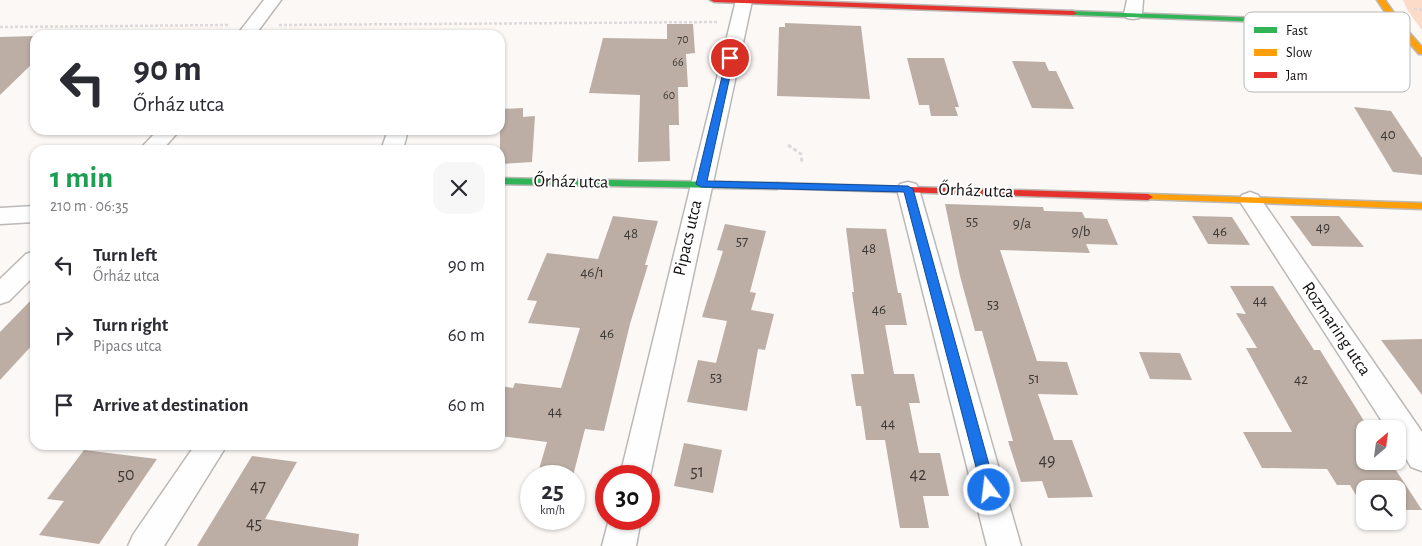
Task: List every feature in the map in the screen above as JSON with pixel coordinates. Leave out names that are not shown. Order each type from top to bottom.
[{"type":"street","points":[[250,30],[273,0]]},
{"type":"street","points":[[714,0],[741,12],[1134,7],[1244,14]]},
{"type":"street","points":[[1381,0],[1389,12]]},
{"type":"street","name":"Pipacs utca","points":[[637,465],[741,12]]},
{"type":"street","points":[[1410,38],[1422,52]]},
{"type":"street","points":[[155,145],[165,135]]},
{"type":"street","name":"Őrház utca","points":[[505,181],[908,189],[1422,206]]},
{"type":"street","points":[[908,189],[1004,546]]},
{"type":"street","name":"Rozmaring utca","points":[[1250,200],[1422,457]]},
{"type":"street","points":[[0,216],[30,214]]},
{"type":"street","points":[[0,294],[30,265]]},
{"type":"street","points":[[145,546],[209,450]]},
{"type":"street","points":[[619,546],[623,530]]},
{"type":"path","points":[[1411,9],[1422,8]]},
{"type":"path","points":[[0,27],[250,30],[741,12]]},
{"type":"shaded area","points":[[1403,0],[1422,0],[1422,30],[1410,12]]},
{"type":"building","points":[[785,23],[861,26],[870,99],[777,96],[779,27],[785,27]]},
{"type":"building","points":[[667,24],[693,24],[695,53],[686,54],[688,87],[678,87],[679,125],[669,125],[670,161],[638,162],[640,95],[589,93],[603,38],[667,39]]},
{"type":"building","points":[[30,36],[30,66],[0,95],[0,37]]},
{"type":"building","points":[[907,58],[944,58],[959,107],[955,107],[958,116],[931,116],[929,105],[919,105]]},
{"type":"building","points":[[1012,61],[1045,62],[1049,71],[1056,71],[1074,109],[1032,108]]},
{"type":"building","points":[[1354,107],[1391,111],[1422,158],[1422,175],[1393,172]]},
{"type":"building","points":[[523,108],[523,117],[535,116],[532,162],[505,164],[505,145],[500,145],[500,135],[505,135],[505,109]]},
{"type":"building","points":[[945,204],[1043,207],[1044,211],[1082,212],[1085,218],[1107,219],[1118,245],[1086,244],[1090,253],[1000,250],[1037,361],[1067,362],[1078,395],[1038,394],[1054,440],[1072,440],[1093,497],[1048,498],[1042,481],[1021,482],[1008,441],[1013,441],[982,331],[975,331],[960,276]]},
{"type":"building","points":[[613,216],[658,221],[645,265],[648,265],[630,324],[604,431],[585,429],[576,465],[540,465],[547,442],[505,437],[505,387],[513,388],[515,383],[561,388],[580,328],[528,323],[537,301],[527,300],[547,253],[598,259]]},
{"type":"building","points":[[1192,216],[1232,217],[1250,245],[1208,244]]},
{"type":"building","points":[[1290,216],[1339,216],[1364,247],[1312,246]]},
{"type":"building","points":[[725,224],[766,231],[750,292],[756,293],[751,310],[774,314],[765,350],[758,349],[747,411],[687,402],[698,360],[716,363],[727,321],[702,317],[723,251],[717,250]]},
{"type":"building","points":[[846,228],[886,229],[898,293],[901,293],[907,325],[885,325],[894,374],[914,374],[920,403],[909,403],[919,453],[940,453],[949,496],[923,496],[929,528],[900,528],[885,440],[866,440],[861,406],[856,406],[851,374],[864,374],[852,292],[854,292]]},
{"type":"building","points":[[1230,286],[1273,286],[1314,350],[1320,350],[1363,420],[1356,420],[1356,470],[1396,470],[1402,480],[1356,480],[1356,495],[1350,485],[1337,485],[1327,469],[1262,468],[1243,432],[1292,432],[1246,348],[1257,348],[1236,313],[1246,314]]},
{"type":"building","points":[[30,301],[30,347],[0,380],[0,332]]},
{"type":"building","points":[[1422,339],[1422,395],[1381,340]]},
{"type":"building","points":[[1139,352],[1180,353],[1192,380],[1150,379]]},
{"type":"building","points":[[684,443],[722,450],[713,493],[674,486]]},
{"type":"building","points":[[84,450],[157,459],[99,544],[39,535],[64,501],[47,499]]},
{"type":"building","points":[[252,456],[297,462],[265,519],[359,534],[358,546],[197,546]]},
{"type":"building","points":[[1406,486],[1422,510],[1406,510]]},
{"type":"traffic: fast","points":[[1073,13],[1244,19]]},
{"type":"traffic: fast","points":[[505,181],[777,186]]},
{"type":"traffic: slow","points":[[1381,0],[1389,12]]},
{"type":"traffic: slow","points":[[1410,38],[1422,52]]},
{"type":"traffic: slow","points":[[1148,197],[1422,206]]},
{"type":"traffic: jam","points":[[714,0],[1073,13]]},
{"type":"traffic: jam","points":[[777,186],[1148,197]]},
{"type":"route","points":[[730,58],[701,184],[908,189],[989,490]]}]
